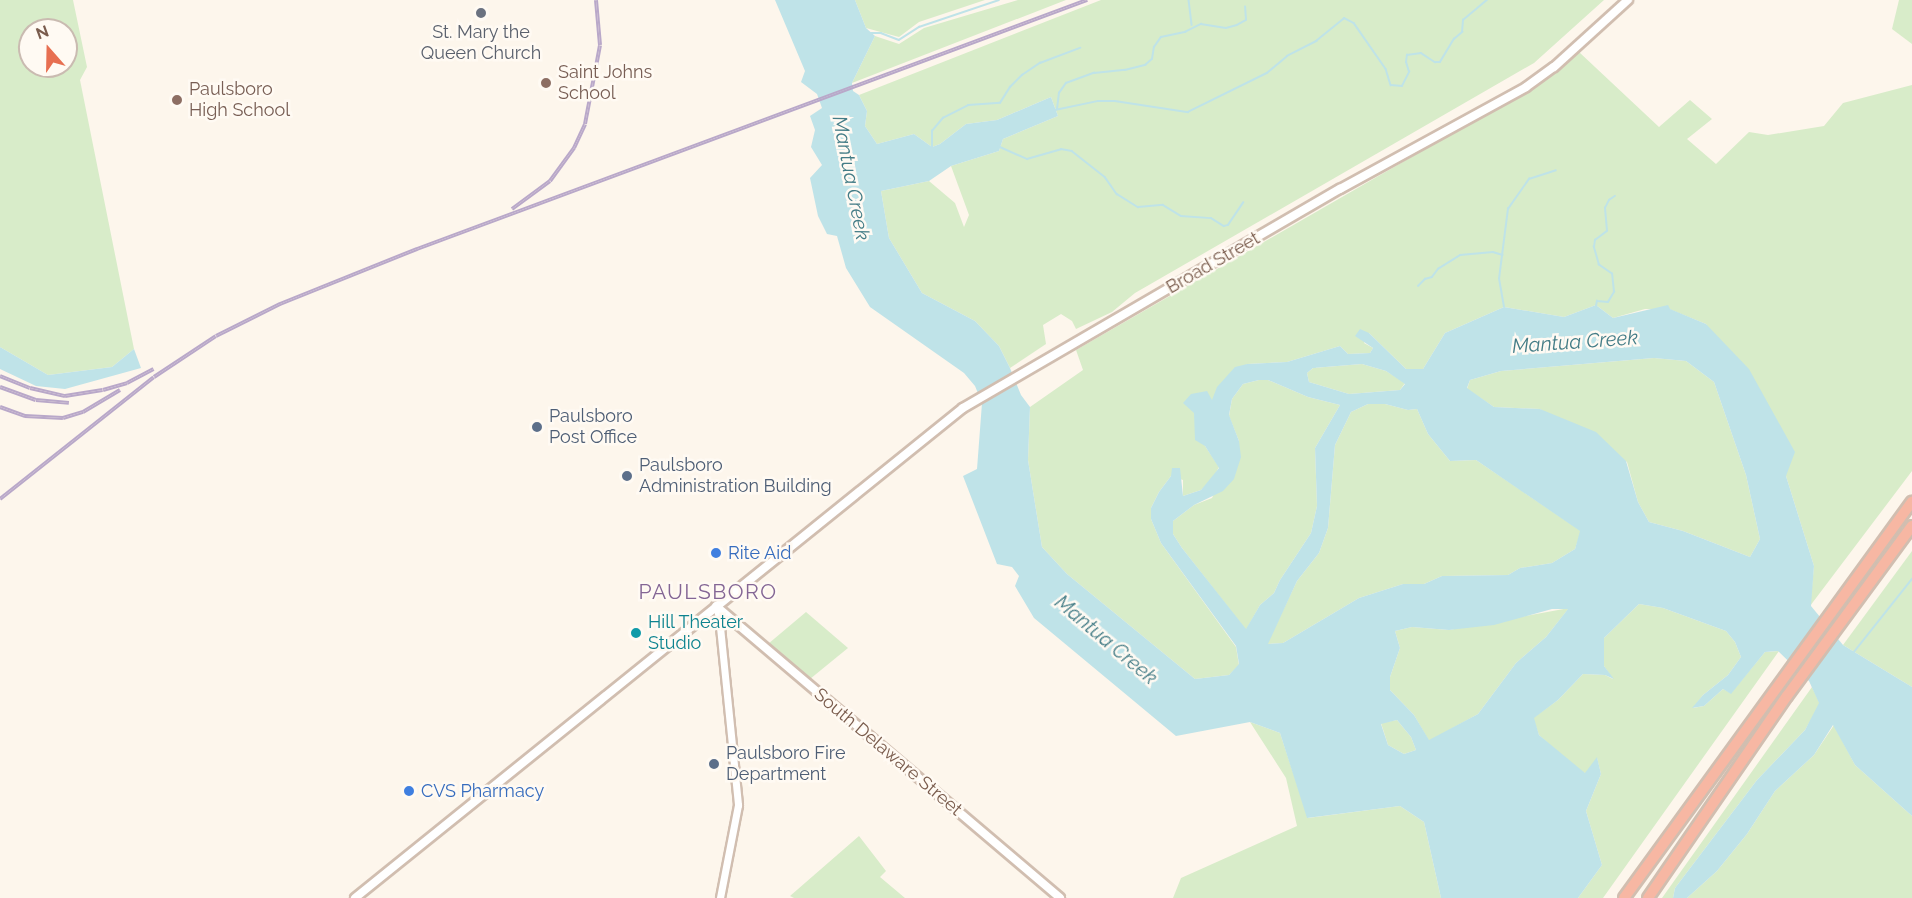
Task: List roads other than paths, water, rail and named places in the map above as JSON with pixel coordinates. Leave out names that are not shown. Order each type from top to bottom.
[{"type":"highway","points":[[1624,898],[1912,501]]},
{"type":"highway","points":[[1648,898],[1787,696],[1912,526]]},
{"type":"highway","points":[[1888,556],[1912,535]]},
{"type":"main road","name":"Broad Street","points":[[355,898],[951,417],[977,399],[1340,189],[1526,87],[1554,67],[1628,0]]},
{"type":"main road","name":"South Delaware Street","points":[[716,606],[1060,898]]},
{"type":"street","points":[[716,606],[738,794],[720,898]]},
{"type":"water","name":"Mantua Creek","points":[[775,0],[855,0],[866,28],[875,36],[852,83],[853,91],[859,95],[867,111],[865,126],[877,144],[914,134],[932,147],[940,144],[966,124],[997,120],[1051,97],[1058,116],[1003,139],[999,151],[951,166],[929,181],[881,191],[889,238],[922,293],[975,321],[999,346],[1021,395],[1030,407],[1028,460],[1042,547],[1067,574],[1195,679],[1229,675],[1239,664],[1236,646],[1161,543],[1151,519],[1151,508],[1171,476],[1172,468],[1180,468],[1183,496],[1201,490],[1219,468],[1205,446],[1195,440],[1194,413],[1183,403],[1191,394],[1207,391],[1212,400],[1217,387],[1235,367],[1247,364],[1287,362],[1340,346],[1348,354],[1370,353],[1373,348],[1355,336],[1360,329],[1369,333],[1406,369],[1423,369],[1445,333],[1504,307],[1564,317],[1596,305],[1613,318],[1668,305],[1670,309],[1706,324],[1749,369],[1795,452],[1786,476],[1814,566],[1811,606],[1843,645],[1912,687],[1912,816],[1855,765],[1833,725],[1814,755],[1775,791],[1747,834],[1717,871],[1687,898],[1673,898],[1675,888],[1757,780],[1805,730],[1819,703],[1809,681],[1778,651],[1765,652],[1731,694],[1723,689],[1704,706],[1692,708],[1703,695],[1728,675],[1741,657],[1735,642],[1726,631],[1663,608],[1639,604],[1604,638],[1604,666],[1614,679],[1605,675],[1583,674],[1558,700],[1534,718],[1539,735],[1585,773],[1597,757],[1601,774],[1586,811],[1602,865],[1578,898],[1441,898],[1424,822],[1400,806],[1307,818],[1280,733],[1250,722],[1176,736],[1034,618],[1015,586],[1019,576],[1012,567],[997,564],[963,476],[977,469],[982,403],[975,386],[964,373],[870,307],[846,268],[837,236],[827,234],[818,216],[810,178],[822,165],[811,147],[815,130],[810,116],[822,108],[817,94],[801,82],[805,71]],"holes":[[[1654,358],[1686,361],[1714,382],[1746,475],[1760,539],[1750,557],[1683,531],[1649,522],[1638,502],[1626,461],[1596,432],[1540,409],[1494,407],[1467,388],[1470,380],[1501,371]],[[1362,364],[1386,371],[1405,384],[1400,390],[1349,394],[1309,382],[1307,373],[1313,368]],[[1268,380],[1308,397],[1340,405],[1315,448],[1317,506],[1311,533],[1274,593],[1260,605],[1246,629],[1173,534],[1173,521],[1194,505],[1223,491],[1234,479],[1241,457],[1239,441],[1229,415],[1232,399],[1243,384]],[[1368,404],[1385,404],[1408,410],[1417,409],[1428,434],[1450,461],[1476,460],[1580,531],[1575,549],[1552,563],[1520,568],[1508,575],[1442,576],[1424,584],[1403,584],[1359,598],[1283,643],[1268,644],[1297,581],[1319,553],[1328,528],[1335,445],[1351,412]],[[1552,609],[1568,609],[1546,637],[1516,663],[1478,714],[1429,740],[1414,715],[1390,690],[1390,677],[1400,648],[1395,631],[1412,627],[1449,630],[1494,625]],[[1397,720],[1411,737],[1416,750],[1404,754],[1388,745],[1381,724]]]},
{"type":"water","points":[[0,347],[48,375],[112,367],[134,349],[141,368],[65,389],[36,386],[0,369]]},
{"type":"waterway","points":[[871,33],[881,33],[899,40],[919,27],[999,0]]},
{"type":"waterway","points":[[1189,0],[1192,25]]},
{"type":"waterway","points":[[1055,110],[1098,101],[1115,101],[1188,112],[1267,73],[1287,56],[1316,41],[1344,18],[1354,23],[1386,69],[1391,85],[1402,86],[1409,72],[1406,62],[1407,55],[1421,53],[1435,62],[1440,62],[1454,39],[1462,32],[1463,20],[1487,0]]},
{"type":"waterway","points":[[1057,109],[1059,93],[1066,83],[1094,73],[1125,70],[1145,65],[1152,59],[1154,47],[1161,37],[1185,32],[1201,24],[1226,28],[1237,25],[1246,20],[1245,7]]},
{"type":"waterway","points":[[932,147],[932,131],[943,118],[968,105],[1000,103],[1010,87],[1022,75],[1040,63],[1080,48]]},
{"type":"waterway","points":[[998,146],[1027,159],[1061,149],[1072,151],[1105,177],[1117,194],[1138,207],[1163,205],[1181,216],[1211,218],[1224,226],[1228,225],[1243,203]]},
{"type":"waterway","points":[[1504,307],[1499,279],[1508,209],[1529,179],[1556,170]]},
{"type":"waterway","points":[[1596,306],[1597,301],[1608,302],[1614,292],[1612,274],[1599,265],[1594,247],[1595,240],[1607,231],[1605,208],[1609,200],[1615,196]]},
{"type":"waterway","points":[[1418,286],[1425,279],[1432,277],[1438,269],[1460,255],[1493,252],[1503,255]]},
{"type":"waterway","points":[[1854,652],[1912,579]]},
{"type":"railway","points":[[512,209],[550,181],[574,148],[585,124],[600,45],[596,0]]},
{"type":"railway","points":[[0,499],[154,377],[216,336],[280,304],[417,249],[1087,0]]},
{"type":"railway","points":[[0,376],[30,388],[65,396],[103,390],[127,383],[153,369]]},
{"type":"railway","points":[[0,387],[36,400],[69,403]]},
{"type":"railway","points":[[0,407],[25,416],[63,418],[83,412],[120,390]]},
{"type":"place","name":"St. Mary the Queen Church","points":[[481,13]]},
{"type":"place","name":"Saint Johns School","points":[[546,83]]},
{"type":"place","name":"Paulsboro High School","points":[[177,100]]},
{"type":"place","name":"Paulsboro Post Office","points":[[537,427]]},
{"type":"place","name":"Paulsboro Administration Building","points":[[627,476]]},
{"type":"place","name":"Rite Aid","points":[[716,553]]},
{"type":"place","name":"Hill Theater Studio","points":[[636,633]]},
{"type":"place","name":"Paulsboro Fire Department","points":[[714,764]]},
{"type":"place","name":"CVS Pharmacy","points":[[409,791]]},
{"type":"district","name":"PAULSBORO","points":[[708,592]]}]
